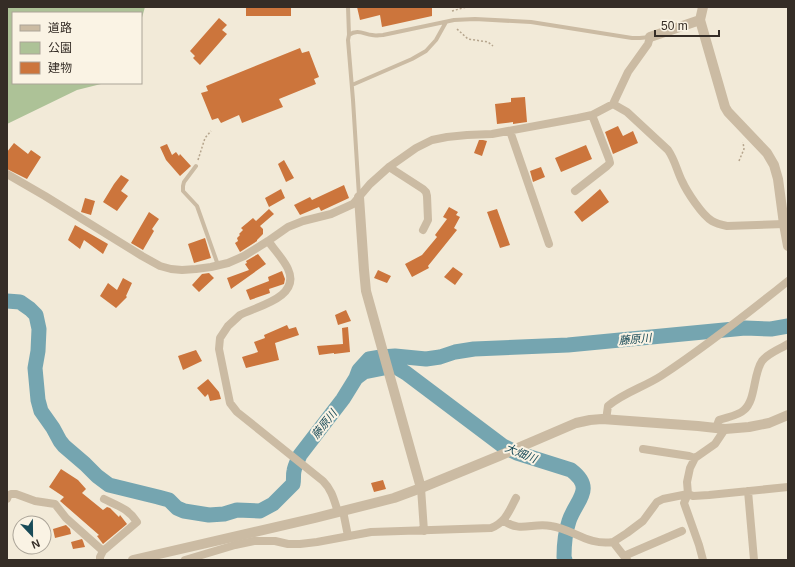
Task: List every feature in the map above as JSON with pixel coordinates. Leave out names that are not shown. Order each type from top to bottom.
[{"type":"street","points":[[703,7],[700,20],[725,107],[767,153],[774,165],[778,178],[788,246]]},
{"type":"street","points":[[7,174],[160,266],[182,270],[228,264],[244,256],[288,227],[303,221],[331,214],[353,204],[370,184],[389,166],[416,148],[432,140],[467,135],[492,134],[592,115],[614,104],[628,72],[648,44],[650,37],[700,20]]},
{"type":"street","points":[[614,104],[627,112],[668,150],[686,188],[711,220],[718,224],[727,226],[784,224]]},
{"type":"street","points":[[575,190],[610,163],[592,115]]},
{"type":"street","points":[[510,131],[549,244]]},
{"type":"street","points":[[389,166],[423,188],[426,192],[428,200],[428,220],[423,230]]},
{"type":"street","points":[[360,197],[366,291],[421,488],[424,531]]},
{"type":"street","points":[[268,241],[288,270],[290,283],[287,289],[278,298],[245,312],[236,318],[228,326],[220,338],[219,349],[230,404],[329,486],[333,493],[348,536]]},
{"type":"street","points":[[606,420],[608,406],[616,399],[659,377],[708,344],[788,281]]},
{"type":"street","points":[[702,560],[699,545],[684,503],[688,494],[687,482],[690,468],[695,458],[715,444],[720,428],[719,420],[740,413],[746,409],[750,401],[759,368],[763,361],[767,356],[788,344]]},
{"type":"street","points":[[133,560],[394,498],[514,450],[576,423],[590,420],[606,420],[720,428],[749,428],[769,423],[788,415]]},
{"type":"street","points":[[643,449],[695,458]]},
{"type":"street","points":[[504,520],[516,527],[543,525],[552,526],[566,530],[580,537],[596,542],[606,543],[613,542],[643,521],[657,502],[663,499],[688,494],[693,496],[788,487]]},
{"type":"street","points":[[748,491],[754,560]]},
{"type":"street","points":[[7,499],[11,494],[16,494],[35,501],[55,504],[66,518],[103,551]]},
{"type":"street","points":[[185,560],[254,541],[275,541],[288,544],[300,544],[371,532],[491,528],[498,526],[504,520],[516,498]]},
{"type":"street","points":[[100,560],[103,551],[137,522],[133,514],[128,510],[104,499]]},
{"type":"street","points":[[613,542],[626,558],[682,531]]},
{"type":"lane","points":[[348,7],[350,35],[348,40],[360,197]]},
{"type":"lane","points":[[350,35],[354,32],[383,35],[454,20],[463,20],[531,22],[632,38],[650,37]]},
{"type":"lane","points":[[352,85],[412,59],[426,51],[436,40],[446,22]]},
{"type":"lane","points":[[196,166],[184,182],[184,191],[197,206],[219,266]]},
{"type":"path","points":[[452,11],[466,7]]},
{"type":"path","points":[[457,29],[468,39],[488,42],[493,46]]},
{"type":"path","points":[[196,166],[205,138],[211,131]]},
{"type":"path","points":[[739,161],[744,149],[742,138]]},
{"type":"green space","points":[[7,7],[145,7],[142,18],[142,12],[12,12],[12,84],[101,84],[77,90],[7,124]]},
{"type":"building","points":[[246,7],[291,7],[291,16],[246,16]]},
{"type":"building","points":[[357,7],[432,7],[432,16],[382,27],[380,15],[360,20]]},
{"type":"building","points":[[219,18],[227,25],[222,30],[227,34],[200,65],[193,58],[195,56],[190,51]]},
{"type":"building","points":[[300,48],[302,53],[309,51],[319,77],[314,79],[316,84],[279,99],[283,107],[242,123],[239,115],[221,123],[218,118],[212,120],[201,93],[208,91],[206,86]]},
{"type":"building","points":[[525,97],[527,122],[497,124],[495,104],[511,102],[511,98]]},
{"type":"building","points":[[618,126],[623,136],[633,131],[638,143],[613,154],[605,132]]},
{"type":"building","points":[[479,140],[487,141],[482,156],[474,153]]},
{"type":"building","points":[[14,143],[28,154],[31,150],[41,157],[27,179],[7,169],[7,152]]},
{"type":"building","points":[[167,144],[172,155],[176,152],[179,156],[180,154],[191,166],[180,176],[166,160],[160,147]]},
{"type":"building","points":[[586,145],[592,159],[561,172],[555,158]]},
{"type":"building","points":[[284,160],[294,178],[286,182],[278,164]]},
{"type":"building","points":[[541,167],[545,177],[533,182],[530,171]]},
{"type":"building","points":[[121,175],[129,180],[121,191],[128,196],[117,211],[103,202]]},
{"type":"building","points":[[344,185],[349,198],[321,211],[319,207],[300,215],[294,205],[310,197],[312,200]]},
{"type":"building","points":[[281,189],[285,198],[269,207],[265,198]]},
{"type":"building","points":[[600,189],[609,202],[582,222],[574,212]]},
{"type":"building","points":[[85,198],[95,201],[91,215],[81,212]]},
{"type":"building","points":[[449,207],[458,212],[456,215],[460,217],[454,228],[457,230],[428,266],[429,268],[412,277],[405,264],[422,255],[437,237],[435,235],[447,219],[443,217]]},
{"type":"building","points":[[269,209],[274,214],[260,226],[263,229],[263,234],[257,241],[240,252],[235,243],[238,241],[237,238],[243,230],[241,228],[253,218],[256,221]]},
{"type":"building","points":[[497,209],[510,245],[500,248],[487,212]]},
{"type":"building","points":[[149,212],[159,219],[152,229],[154,231],[143,250],[131,243]]},
{"type":"building","points":[[75,225],[108,244],[103,254],[84,240],[80,249],[68,240]]},
{"type":"building","points":[[205,238],[211,258],[194,263],[188,244]]},
{"type":"building","points":[[258,254],[266,264],[231,289],[227,278],[249,270],[245,264],[247,263],[246,261]]},
{"type":"building","points":[[453,267],[463,274],[455,285],[444,277]]},
{"type":"building","points":[[378,270],[391,276],[387,283],[374,278]]},
{"type":"building","points":[[282,271],[285,279],[284,284],[269,289],[270,293],[250,300],[246,290],[269,281],[268,277]]},
{"type":"building","points":[[209,273],[214,278],[199,292],[192,285],[202,274]]},
{"type":"building","points":[[123,278],[132,283],[126,296],[127,297],[116,308],[100,296],[108,283],[117,290]]},
{"type":"building","points":[[346,310],[351,321],[338,325],[335,315]]},
{"type":"building","points":[[287,325],[289,329],[296,327],[299,335],[275,343],[279,360],[246,368],[242,357],[258,352],[254,342],[265,338],[264,335]]},
{"type":"building","points":[[348,327],[350,352],[319,355],[317,346],[343,344],[342,328]]},
{"type":"building","points":[[196,350],[202,361],[183,370],[178,356]]},
{"type":"building","points":[[208,379],[219,392],[221,399],[210,401],[208,394],[205,397],[197,388]]},
{"type":"building","points":[[61,469],[78,480],[86,489],[82,493],[103,510],[107,507],[110,508],[119,517],[120,515],[127,524],[103,544],[97,536],[99,535],[60,501],[64,497],[49,487]]},
{"type":"building","points":[[383,480],[386,489],[374,492],[371,483]]},
{"type":"building","points":[[66,525],[70,529],[71,534],[55,538],[53,529]]},
{"type":"building","points":[[82,539],[85,547],[73,549],[71,542]]},
{"type":"waterway","name":"藤原川","points":[[7,301],[20,302],[36,315],[39,329],[38,351],[35,368],[38,400],[41,411],[64,446],[109,485],[169,500],[177,508],[184,511],[209,515],[224,514],[237,510],[260,511],[273,504],[293,484],[294,469],[300,455],[343,399],[356,378],[359,370],[369,359],[395,356],[426,359],[474,349],[568,345],[745,328],[771,329],[788,326]]},
{"type":"waterway","name":"大畑川","points":[[356,378],[364,372],[384,368],[391,364],[406,373],[503,446],[517,453],[571,470],[582,483],[583,489],[582,495],[569,521],[566,534],[565,560]]}]
